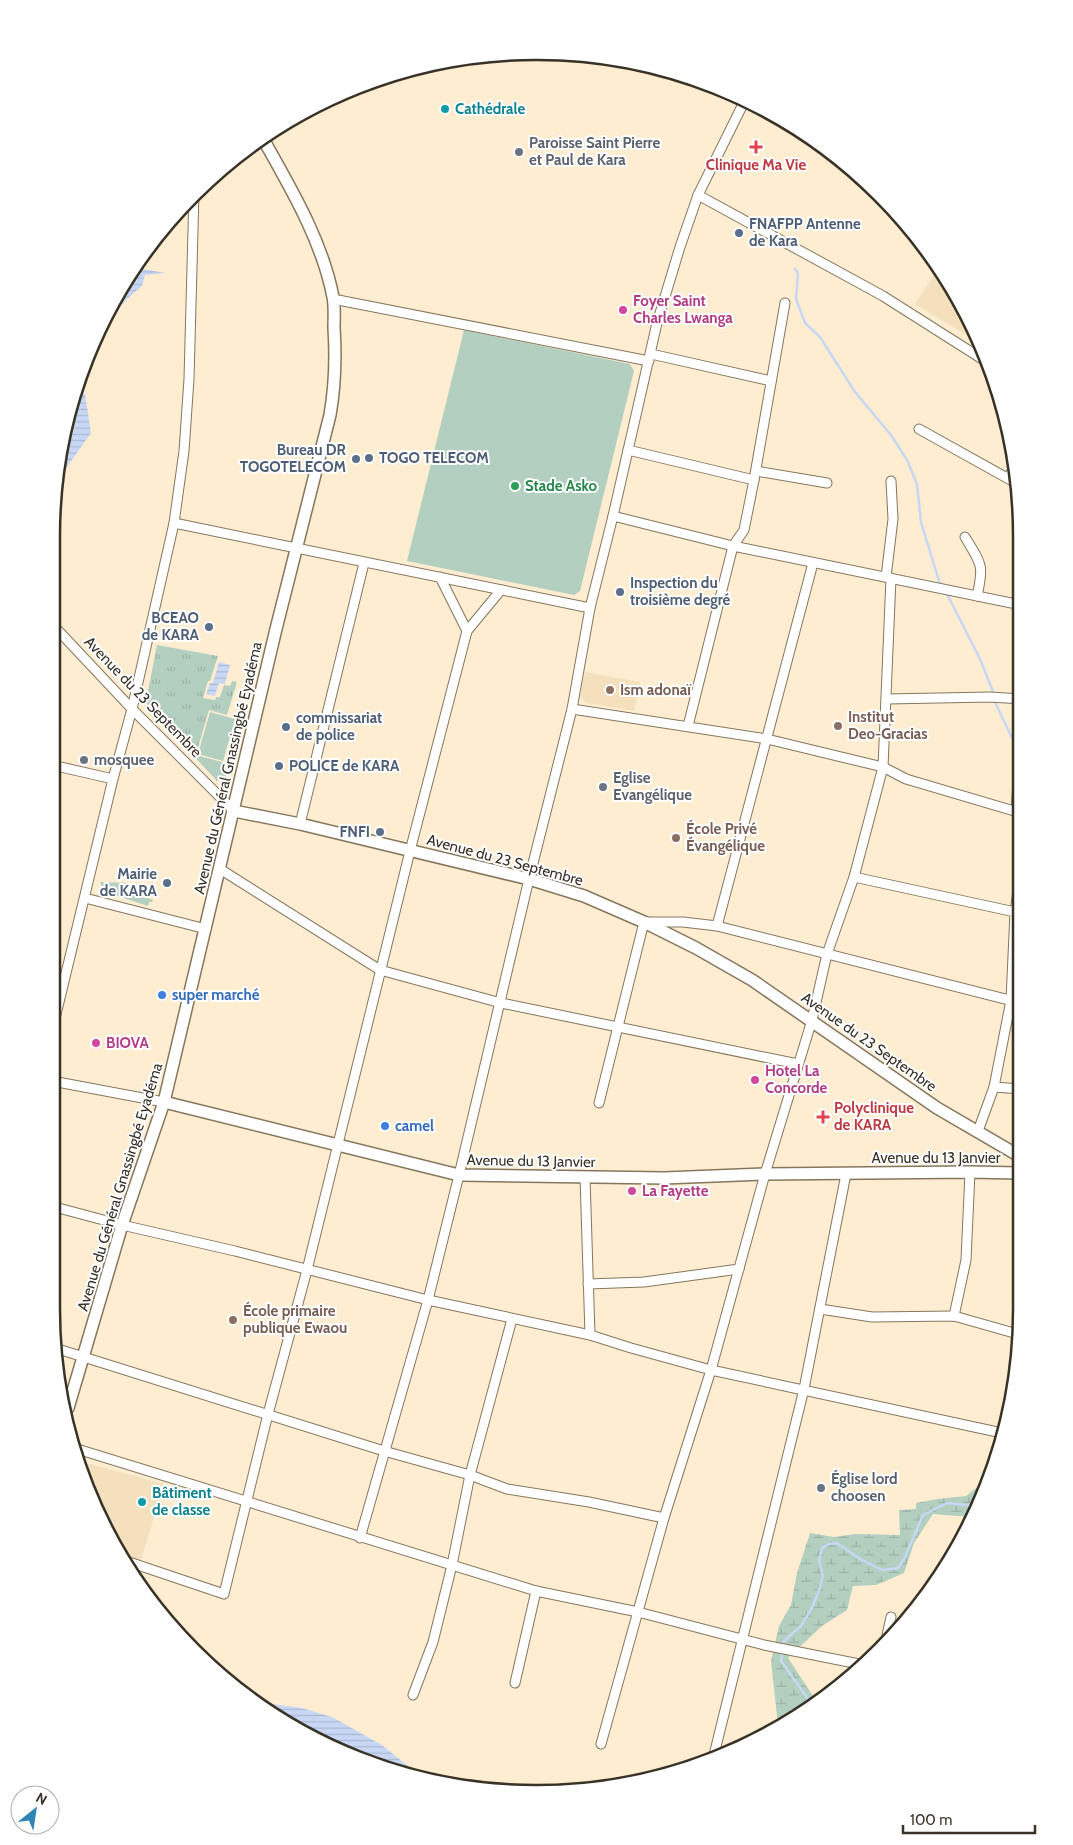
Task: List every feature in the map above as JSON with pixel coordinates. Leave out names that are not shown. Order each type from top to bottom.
[{"type":"main road","name":"Avenue du Général Gnassingbé Eyadéma","points":[[70,1403],[122,1225],[164,1102],[296,548],[330,415],[335,387],[336,359],[333,299],[323,261],[290,189],[266,144]]},
{"type":"main road","name":"Avenue du 23 Septembre","points":[[234,811],[300,824],[529,879],[584,896],[644,922],[696,948],[752,980],[937,1108],[1013,1152]]},
{"type":"main road","name":"Avenue du 13 Janvier","points":[[164,1102],[459,1175],[664,1178],[765,1174],[970,1172],[1013,1174]]},
{"type":"street","points":[[360,1538],[428,1300],[459,1175],[529,879],[572,709],[590,608],[657,323],[698,195],[742,107]]},
{"type":"street","points":[[698,195],[882,296],[978,356]]},
{"type":"street","points":[[60,996],[132,709],[174,523],[184,451],[190,379],[194,206]]},
{"type":"street","points":[[333,299],[771,381]]},
{"type":"street","points":[[688,726],[733,546],[744,530],[785,303]]},
{"type":"street","points":[[919,429],[1008,478]]},
{"type":"street","points":[[628,450],[755,476],[827,484]]},
{"type":"street","points":[[601,1744],[664,1518],[710,1370],[765,1174],[812,1020],[826,954],[854,877],[883,767],[887,699],[888,578],[893,520],[891,481]]},
{"type":"street","points":[[613,516],[733,546],[1013,603]]},
{"type":"street","points":[[174,523],[590,608]]},
{"type":"street","points":[[966,538],[981,564],[977,596]]},
{"type":"street","points":[[300,824],[364,563]]},
{"type":"street","points":[[717,926],[813,563]]},
{"type":"street","points":[[440,577],[467,631]]},
{"type":"street","points":[[134,1564],[224,1594],[467,631],[501,590]]},
{"type":"street","name":"Avenue du 23 Septembre","points":[[60,632],[132,709],[234,811]]},
{"type":"street","points":[[887,699],[990,697],[1013,699]]},
{"type":"street","points":[[572,709],[767,739],[883,767],[906,779],[1013,811]]},
{"type":"street","points":[[60,767],[113,779]]},
{"type":"street","points":[[220,869],[380,970],[501,1003],[798,1064]]},
{"type":"street","points":[[854,877],[1013,912]]},
{"type":"street","points":[[85,898],[206,929]]},
{"type":"street","points":[[599,1102],[644,922],[683,922],[717,926],[1011,1000]]},
{"type":"street","points":[[978,1131],[994,1087],[1011,1000],[1013,956]]},
{"type":"street","name":"Avenue du 13 Janvier","points":[[60,1082],[164,1102]]},
{"type":"street","points":[[994,1087],[1013,1088]]},
{"type":"street","points":[[954,1316],[966,1260],[970,1172]]},
{"type":"street","points":[[715,1750],[741,1638],[804,1389],[846,1174]]},
{"type":"street","points":[[585,1177],[590,1335]]},
{"type":"street","points":[[60,1208],[428,1300],[590,1335],[710,1370],[997,1432]]},
{"type":"street","points":[[588,1284],[644,1282],[739,1269]]},
{"type":"street","points":[[820,1309],[872,1317],[954,1316],[1012,1333]]},
{"type":"street","points":[[413,1695],[433,1642],[452,1565],[470,1475],[512,1319]]},
{"type":"street","points":[[62,1350],[384,1451],[470,1475],[507,1489],[589,1502],[664,1518]]},
{"type":"street","points":[[82,1450],[536,1592],[638,1612],[764,1645],[855,1663]]},
{"type":"street","points":[[515,1683],[536,1592]]},
{"type":"street","points":[[888,1630],[891,1617]]},
{"type":"shaded area","points":[[934,274],[969,337],[915,304]]},
{"type":"shaded area","name":"Ism adonaï","points":[[585,672],[640,682],[634,711],[587,703],[580,697]]},
{"type":"shaded area","points":[[85,1463],[164,1484],[141,1560],[130,1557],[124,1547],[96,1491]]},
{"type":"green space","name":"Stade Asko","points":[[464,330],[630,364],[634,371],[580,591],[574,595],[407,561]]},
{"type":"green space","points":[[157,645],[218,656],[203,698],[215,700],[216,697],[220,697],[224,685],[230,686],[232,681],[237,682],[227,715],[209,710],[196,755],[229,764],[225,779],[217,781],[148,707],[146,701]]},
{"type":"green space","points":[[210,712],[235,719],[223,761],[198,754]]},
{"type":"green space","points":[[100,882],[129,883],[126,886],[128,892],[153,900],[149,902],[148,906],[105,892]]},
{"type":"green space","points":[[979,1486],[965,1517],[933,1514],[914,1543],[904,1573],[876,1585],[853,1586],[847,1610],[822,1626],[788,1658],[813,1696],[777,1720],[771,1661],[779,1626],[791,1605],[797,1573],[810,1533],[834,1537],[855,1534],[900,1535],[899,1510],[916,1509],[916,1503],[966,1496]]},
{"type":"water","points":[[142,269],[165,273],[145,275],[142,286],[118,310]]},
{"type":"water","points":[[82,393],[85,394],[91,433],[65,470],[69,444]]},
{"type":"water","points":[[219,662],[230,665],[225,684],[219,683],[215,696],[206,694],[210,683],[213,683]]},
{"type":"water","points":[[270,1704],[302,1708],[332,1717],[382,1745],[411,1768],[354,1749],[298,1721]]},
{"type":"waterway","points":[[795,269],[798,273],[796,299],[805,323],[820,337],[855,392],[891,435],[907,460],[917,484],[921,522],[941,585]]},
{"type":"waterway","points":[[946,592],[980,659],[994,694],[995,702],[1013,740]]},
{"type":"waterway","points":[[808,1700],[781,1661],[784,1641],[801,1626],[813,1606],[819,1590],[823,1576],[819,1560],[822,1548],[829,1544],[837,1543],[860,1559],[882,1570],[898,1568],[904,1559],[923,1515],[947,1503],[970,1505]]},
{"type":"place","name":"Cathédrale","points":[[445,109]]},
{"type":"place","name":"Clinique Ma Vie","points":[[756,147]]},
{"type":"place","name":"Paroisse Saint Pierre et Paul de Kara","points":[[519,152]]},
{"type":"place","name":"FNAFPP Antenne de Kara","points":[[739,233]]},
{"type":"place","name":"Foyer Saint Charles Lwanga","points":[[623,310]]},
{"type":"place","name":"TOGO TELECOM","points":[[369,458]]},
{"type":"place","name":"Bureau DR TOGOTELECOM","points":[[356,459]]},
{"type":"place","name":"Stade Asko","points":[[515,486]]},
{"type":"place","name":"Inspection du troisième degré","points":[[620,592]]},
{"type":"place","name":"BCEAO de KARA","points":[[209,627]]},
{"type":"place","name":"Ism adonaï","points":[[610,690]]},
{"type":"place","name":"Institut Deo-Gracias","points":[[838,726]]},
{"type":"place","name":"commissariat de police","points":[[286,727]]},
{"type":"place","name":"mosquee","points":[[84,760]]},
{"type":"place","name":"POLICE de KARA","points":[[279,766]]},
{"type":"place","name":"Eglise Evangélique","points":[[603,787]]},
{"type":"place","name":"FNFI","points":[[380,832]]},
{"type":"place","name":"École Privé Évangélique","points":[[676,838]]},
{"type":"place","name":"Mairie de KARA","points":[[167,883]]},
{"type":"place","name":"super marché","points":[[162,995]]},
{"type":"place","name":"BIOVA","points":[[96,1043]]},
{"type":"place","name":"Hotel La Concorde","points":[[755,1080]]},
{"type":"place","name":"Polyclinique de KARA","points":[[823,1117]]},
{"type":"place","name":"camel","points":[[385,1126]]},
{"type":"place","name":"La Fayette","points":[[632,1191]]},
{"type":"place","name":"École primaire publique Ewaou","points":[[233,1320]]},
{"type":"place","name":"Église lord choosen","points":[[821,1488]]},
{"type":"place","name":"Bâtiment de classe","points":[[142,1502]]}]
